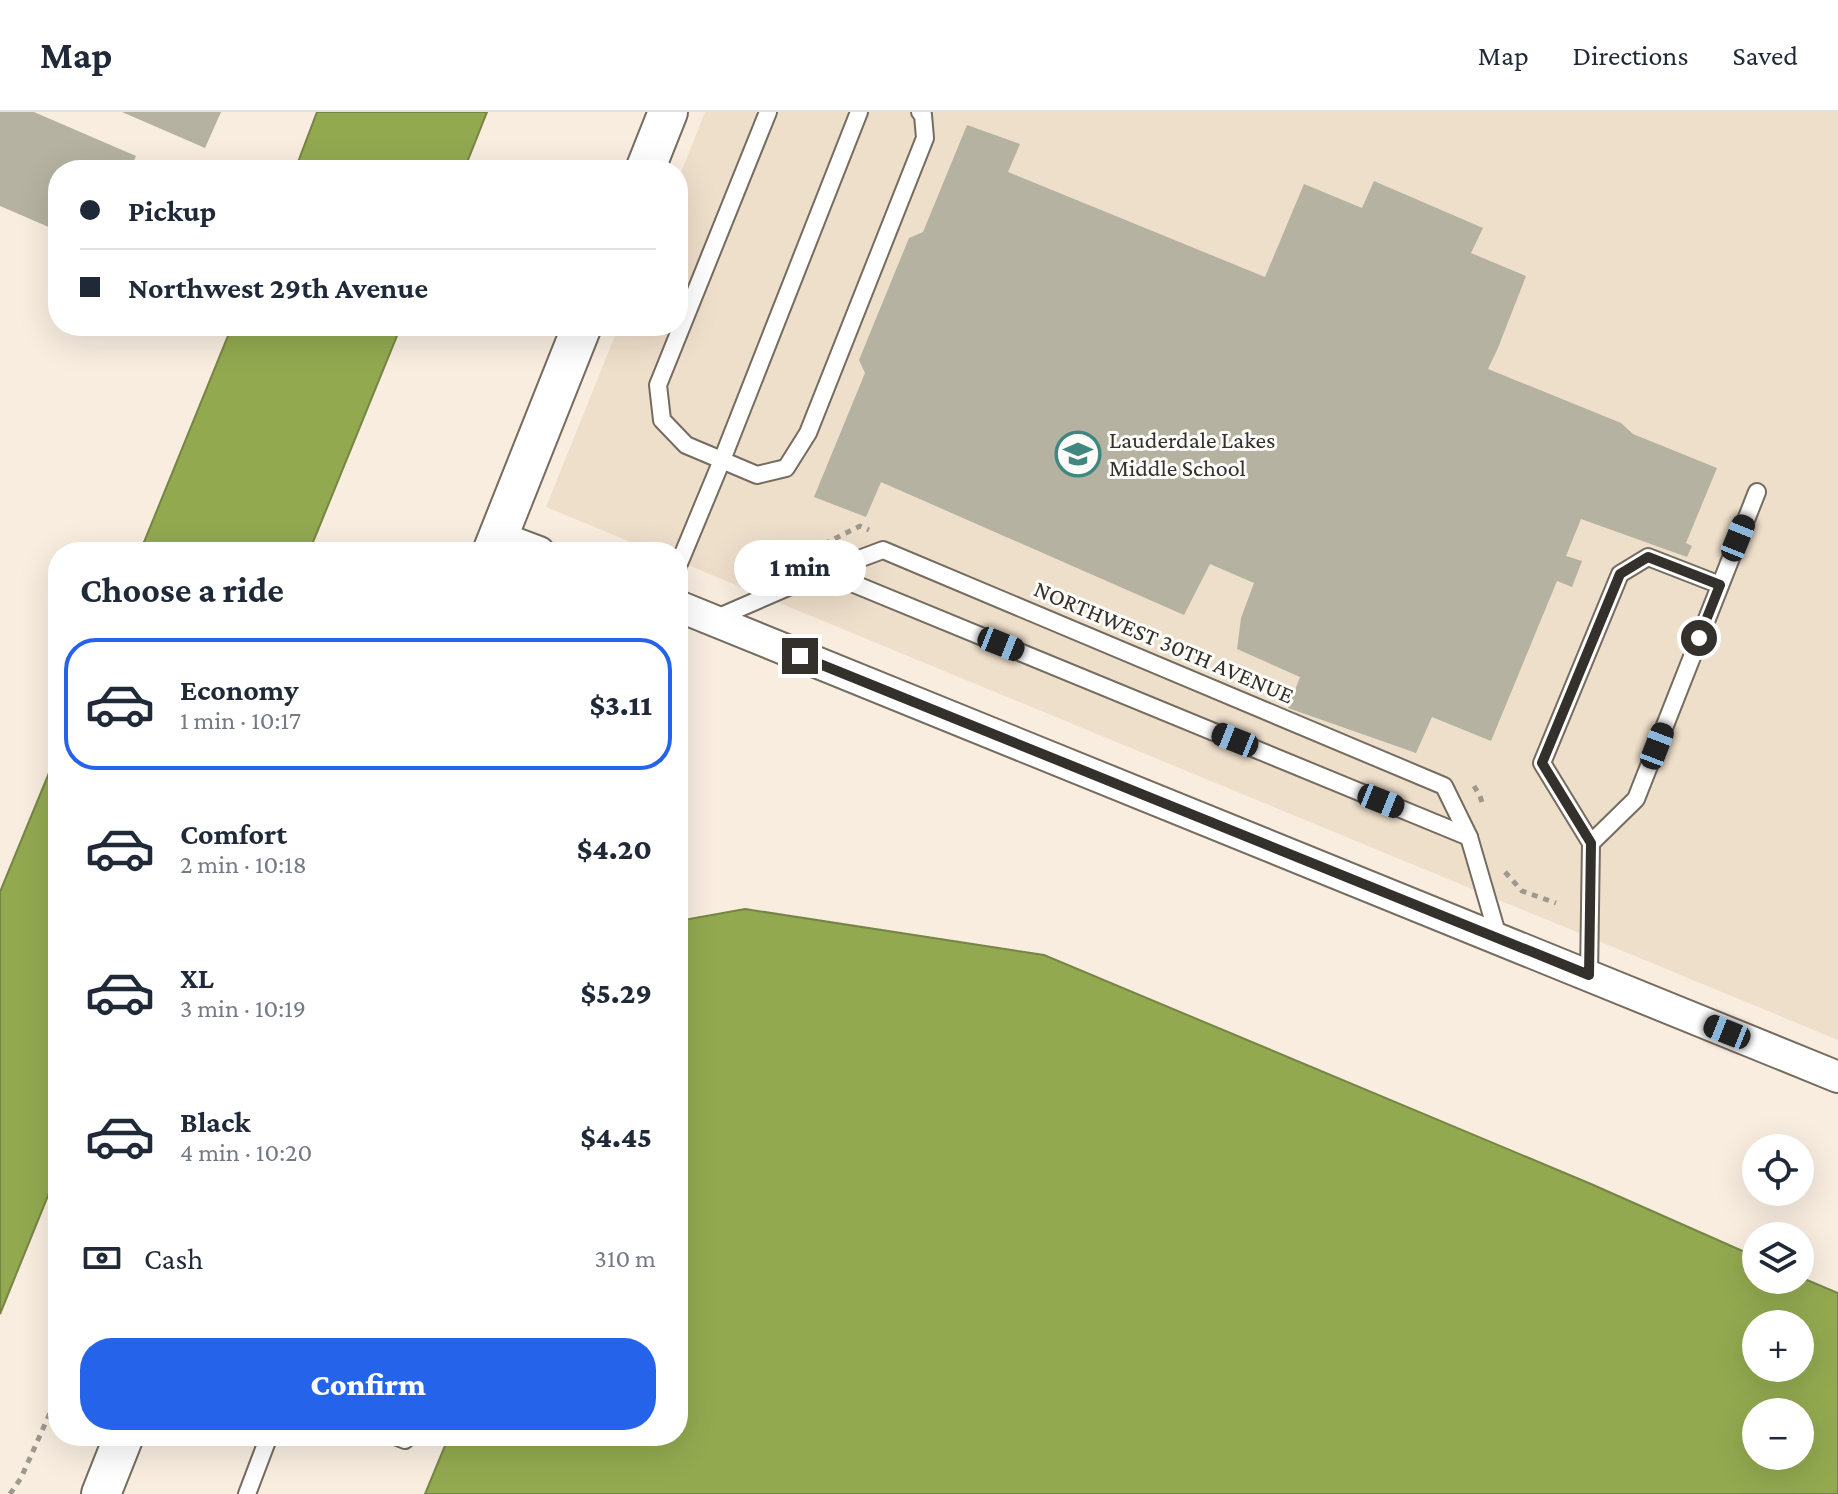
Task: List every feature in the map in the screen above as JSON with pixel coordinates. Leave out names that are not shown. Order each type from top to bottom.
[{"type":"street","points":[[649,160],[668,112]]},
{"type":"street","points":[[496,542],[578,336]]},
{"type":"street","points":[[688,610],[1838,1077]]},
{"type":"street","points":[[101,1494],[120,1446]]},
{"type":"lane","points":[[688,311],[768,112]]},
{"type":"lane","points":[[688,542],[859,112]]},
{"type":"lane","points":[[678,336],[658,385],[662,420],[686,445],[757,475],[786,468],[808,433],[925,138],[920,112]]},
{"type":"lane","points":[[1591,843],[1636,799],[1757,492]]},
{"type":"lane","name":"NORTHWEST 30TH AVENUE","points":[[712,620],[883,550],[1444,786],[1469,837],[1499,940]]},
{"type":"lane","points":[[1589,975],[1591,843],[1542,763],[1620,574],[1648,557],[1720,585]]},
{"type":"lane","points":[[825,572],[1469,837]]},
{"type":"lane","points":[[250,1493],[266,1446]]},
{"type":"path","points":[[10,1494],[21,1478],[48,1417]]},
{"type":"shaded area","points":[[317,112],[487,112],[468,160],[299,160]]},
{"type":"shaded area","points":[[705,112],[1838,112],[1838,1040],[688,565],[688,542],[631,542],[546,507],[615,336],[688,336],[686,160]]},
{"type":"shaded area","points":[[228,336],[397,336],[313,542],[144,542]]},
{"type":"shaded area","points":[[48,775],[48,1196],[0,1314],[0,892]]},
{"type":"shaded area","points":[[745,909],[1044,955],[1591,1184],[1742,1251],[1742,1294],[1814,1294],[1814,1283],[1838,1293],[1838,1494],[425,1494],[445,1446],[688,1446],[688,919]]},
{"type":"building","points":[[0,112],[34,112],[136,156],[134,160],[48,160],[48,227],[0,206]]},
{"type":"building","points":[[122,112],[221,112],[205,148]]},
{"type":"building","name":"Lauderdale Lakes Middle School","points":[[967,125],[1020,144],[1008,172],[1265,277],[1304,184],[1362,208],[1374,181],[1483,228],[1471,253],[1526,276],[1488,369],[1621,423],[1633,434],[1717,468],[1686,543],[1692,546],[1687,557],[1581,519],[1566,556],[1582,561],[1572,587],[1557,581],[1491,741],[1432,717],[1416,753],[1288,708],[1300,677],[1237,649],[1241,618],[1254,583],[1210,564],[1184,615],[881,482],[866,517],[814,497],[865,373],[859,360],[909,238],[923,232]]},
{"type":"place","name":"Lauderdale Lakes Middle School","points":[[1078,454]]},
{"type":"route","points":[[800,656],[1589,975],[1591,843],[1542,763],[1620,574],[1648,557],[1720,585],[1699,638]]}]
